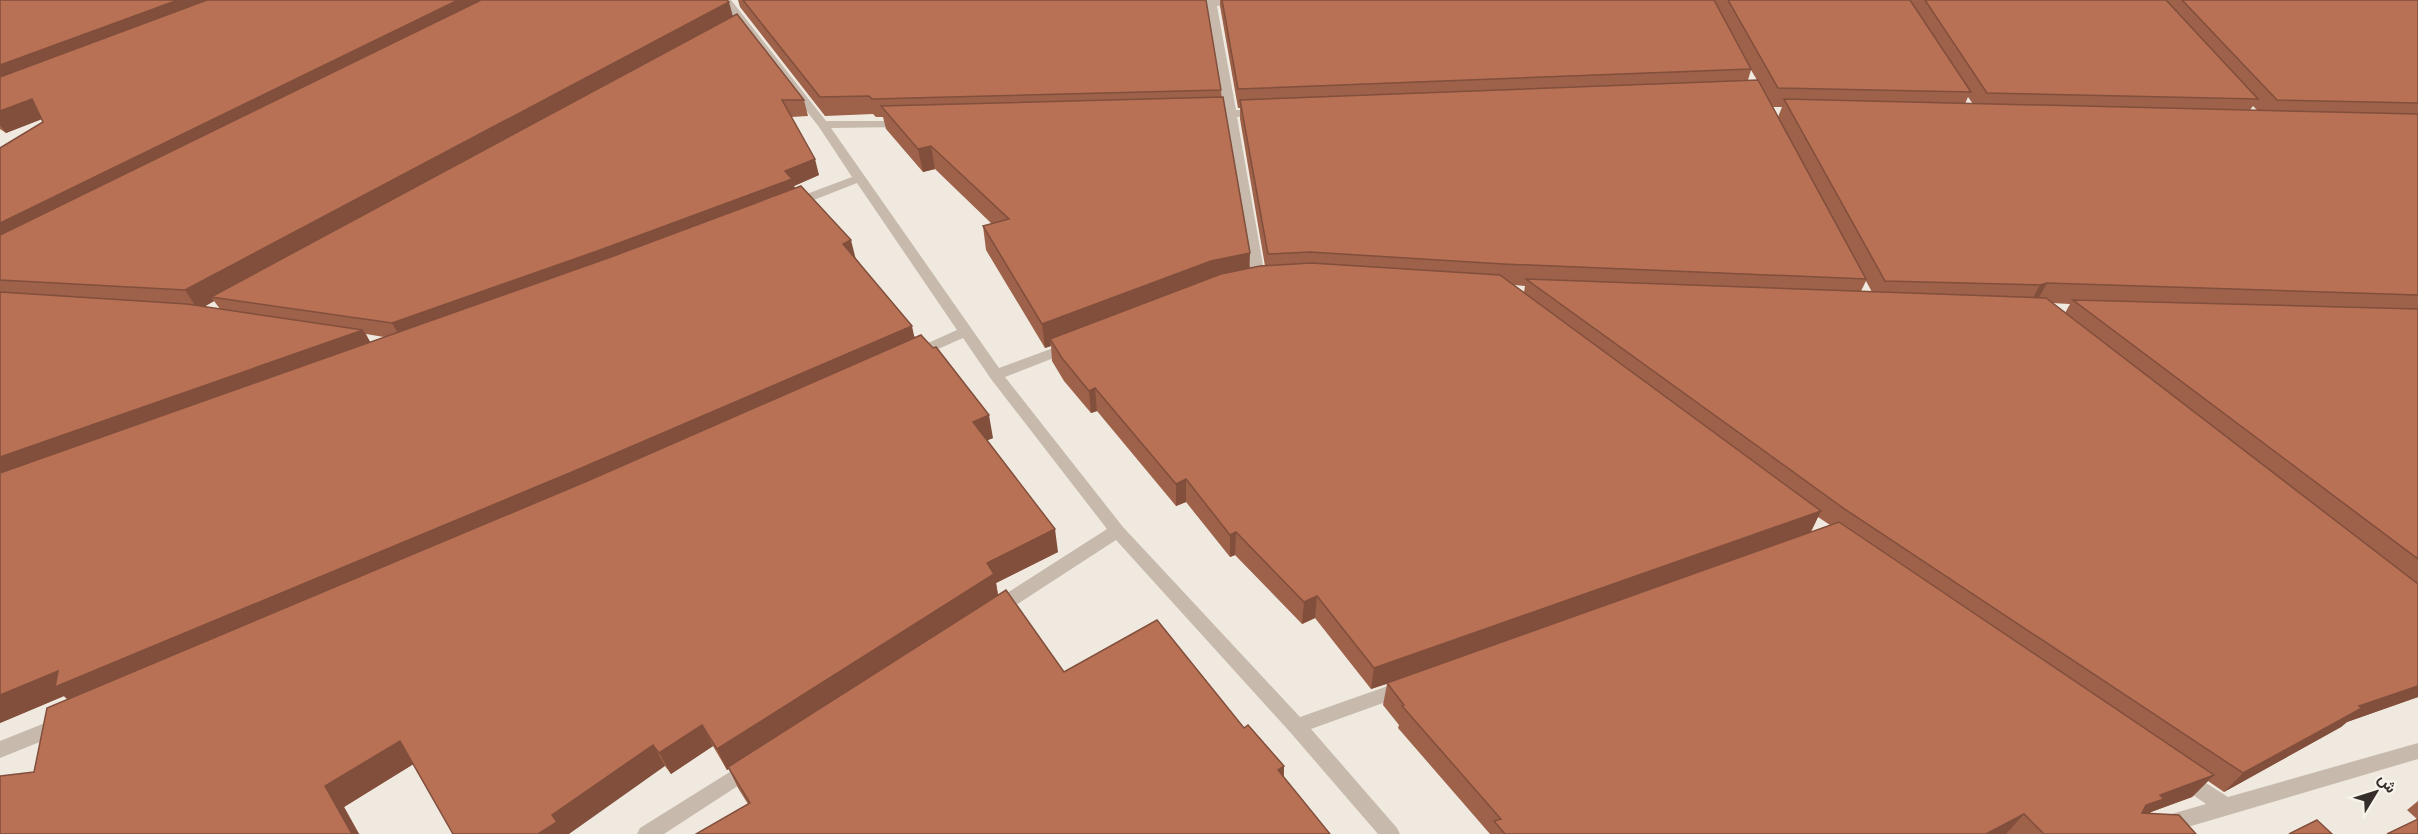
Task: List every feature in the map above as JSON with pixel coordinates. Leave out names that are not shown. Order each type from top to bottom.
[{"type":"street","points":[[1211,1],[1259,282]]},
{"type":"street","points":[[732,2],[738,25],[823,125],[996,375],[1117,531],[1297,726],[1390,834]]},
{"type":"street","points":[[1176,3],[1247,2]]},
{"type":"street","points":[[1197,115],[1268,112]]},
{"type":"street","points":[[823,125],[916,122]]},
{"type":"street","points":[[774,211],[860,178]]},
{"type":"street","points":[[900,360],[965,332]]},
{"type":"street","points":[[996,375],[1084,341]]},
{"type":"street","points":[[977,621],[1117,531]]},
{"type":"street","points":[[1297,726],[1419,683]]},
{"type":"street","points":[[0,750],[74,719]]},
{"type":"street","points":[[2133,834],[2418,751]]},
{"type":"street","points":[[646,834],[767,757]]},
{"type":"street","points":[[2165,766],[2225,806]]},
{"type":"building","points":[[0,0],[178,0],[0,65]]},
{"type":"building","points":[[207,0],[458,0],[0,223],[0,148],[43,122],[32,99],[0,111],[0,77]]},
{"type":"building","points":[[481,0],[727,0],[729,2],[185,290],[0,280],[0,235]]},
{"type":"building","points":[[743,0],[1206,0],[1221,90],[872,99],[869,96],[820,97]]},
{"type":"building","points":[[1222,0],[1714,0],[1751,69],[1238,89]]},
{"type":"building","points":[[1728,0],[1910,0],[1971,92],[1778,88]]},
{"type":"building","points":[[1925,0],[2166,0],[2258,99],[1987,93]]},
{"type":"building","points":[[2182,0],[2418,0],[2418,103],[2277,100]]},
{"type":"building","points":[[737,14],[804,100],[782,100],[815,159],[785,171],[792,179],[392,323],[211,297]]},
{"type":"building","points":[[1758,80],[1866,279],[1503,264],[1310,252],[1268,254],[1240,100]]},
{"type":"building","points":[[1223,97],[1250,253],[1211,261],[1042,324],[983,226],[1009,219],[931,146],[918,149],[881,106]]},
{"type":"building","points":[[1784,99],[2418,114],[2418,295],[2047,283],[2040,285],[1885,281]]},
{"type":"building","points":[[801,186],[851,240],[843,244],[912,326],[572,472],[55,687],[58,671],[0,695],[0,473],[611,257]]},
{"type":"building","points":[[1311,263],[1500,275],[1821,511],[1374,668],[1317,596],[1304,602],[1236,532],[1230,535],[1186,479],[1176,484],[1095,388],[1089,391],[1062,358],[1050,339],[1221,274],[1260,266]]},
{"type":"building","points":[[1526,279],[2046,298],[2418,584],[2418,686],[2359,706],[2362,708],[2243,773],[1846,510]]},
{"type":"building","points":[[0,292],[187,304],[363,330],[0,457]]},
{"type":"building","points":[[2073,300],[2418,309],[2418,559]]},
{"type":"building","points":[[921,335],[933,348],[936,347],[989,415],[973,422],[1055,529],[987,563],[994,574],[717,749],[702,725],[659,753],[653,745],[552,815],[557,822],[538,834],[453,834],[400,741],[325,786],[352,834],[0,834],[0,776],[34,772],[47,708],[585,482]]},
{"type":"building","points":[[1839,522],[2214,775],[2160,795],[2164,799],[2146,805],[2142,813],[2179,815],[2196,834],[2044,834],[2024,814],[1986,834],[1505,834],[1494,821],[1501,819],[1402,706],[1404,705],[1387,683]]},
{"type":"building","points":[[1006,590],[1064,672],[1157,620],[1244,728],[1248,725],[1284,766],[1278,770],[1330,834],[696,834],[750,803],[728,767]]},
{"type":"building","points":[[2418,819],[2418,834],[2387,834]]},
{"type":"building","points":[[2317,820],[2332,834],[2289,834]]}]
